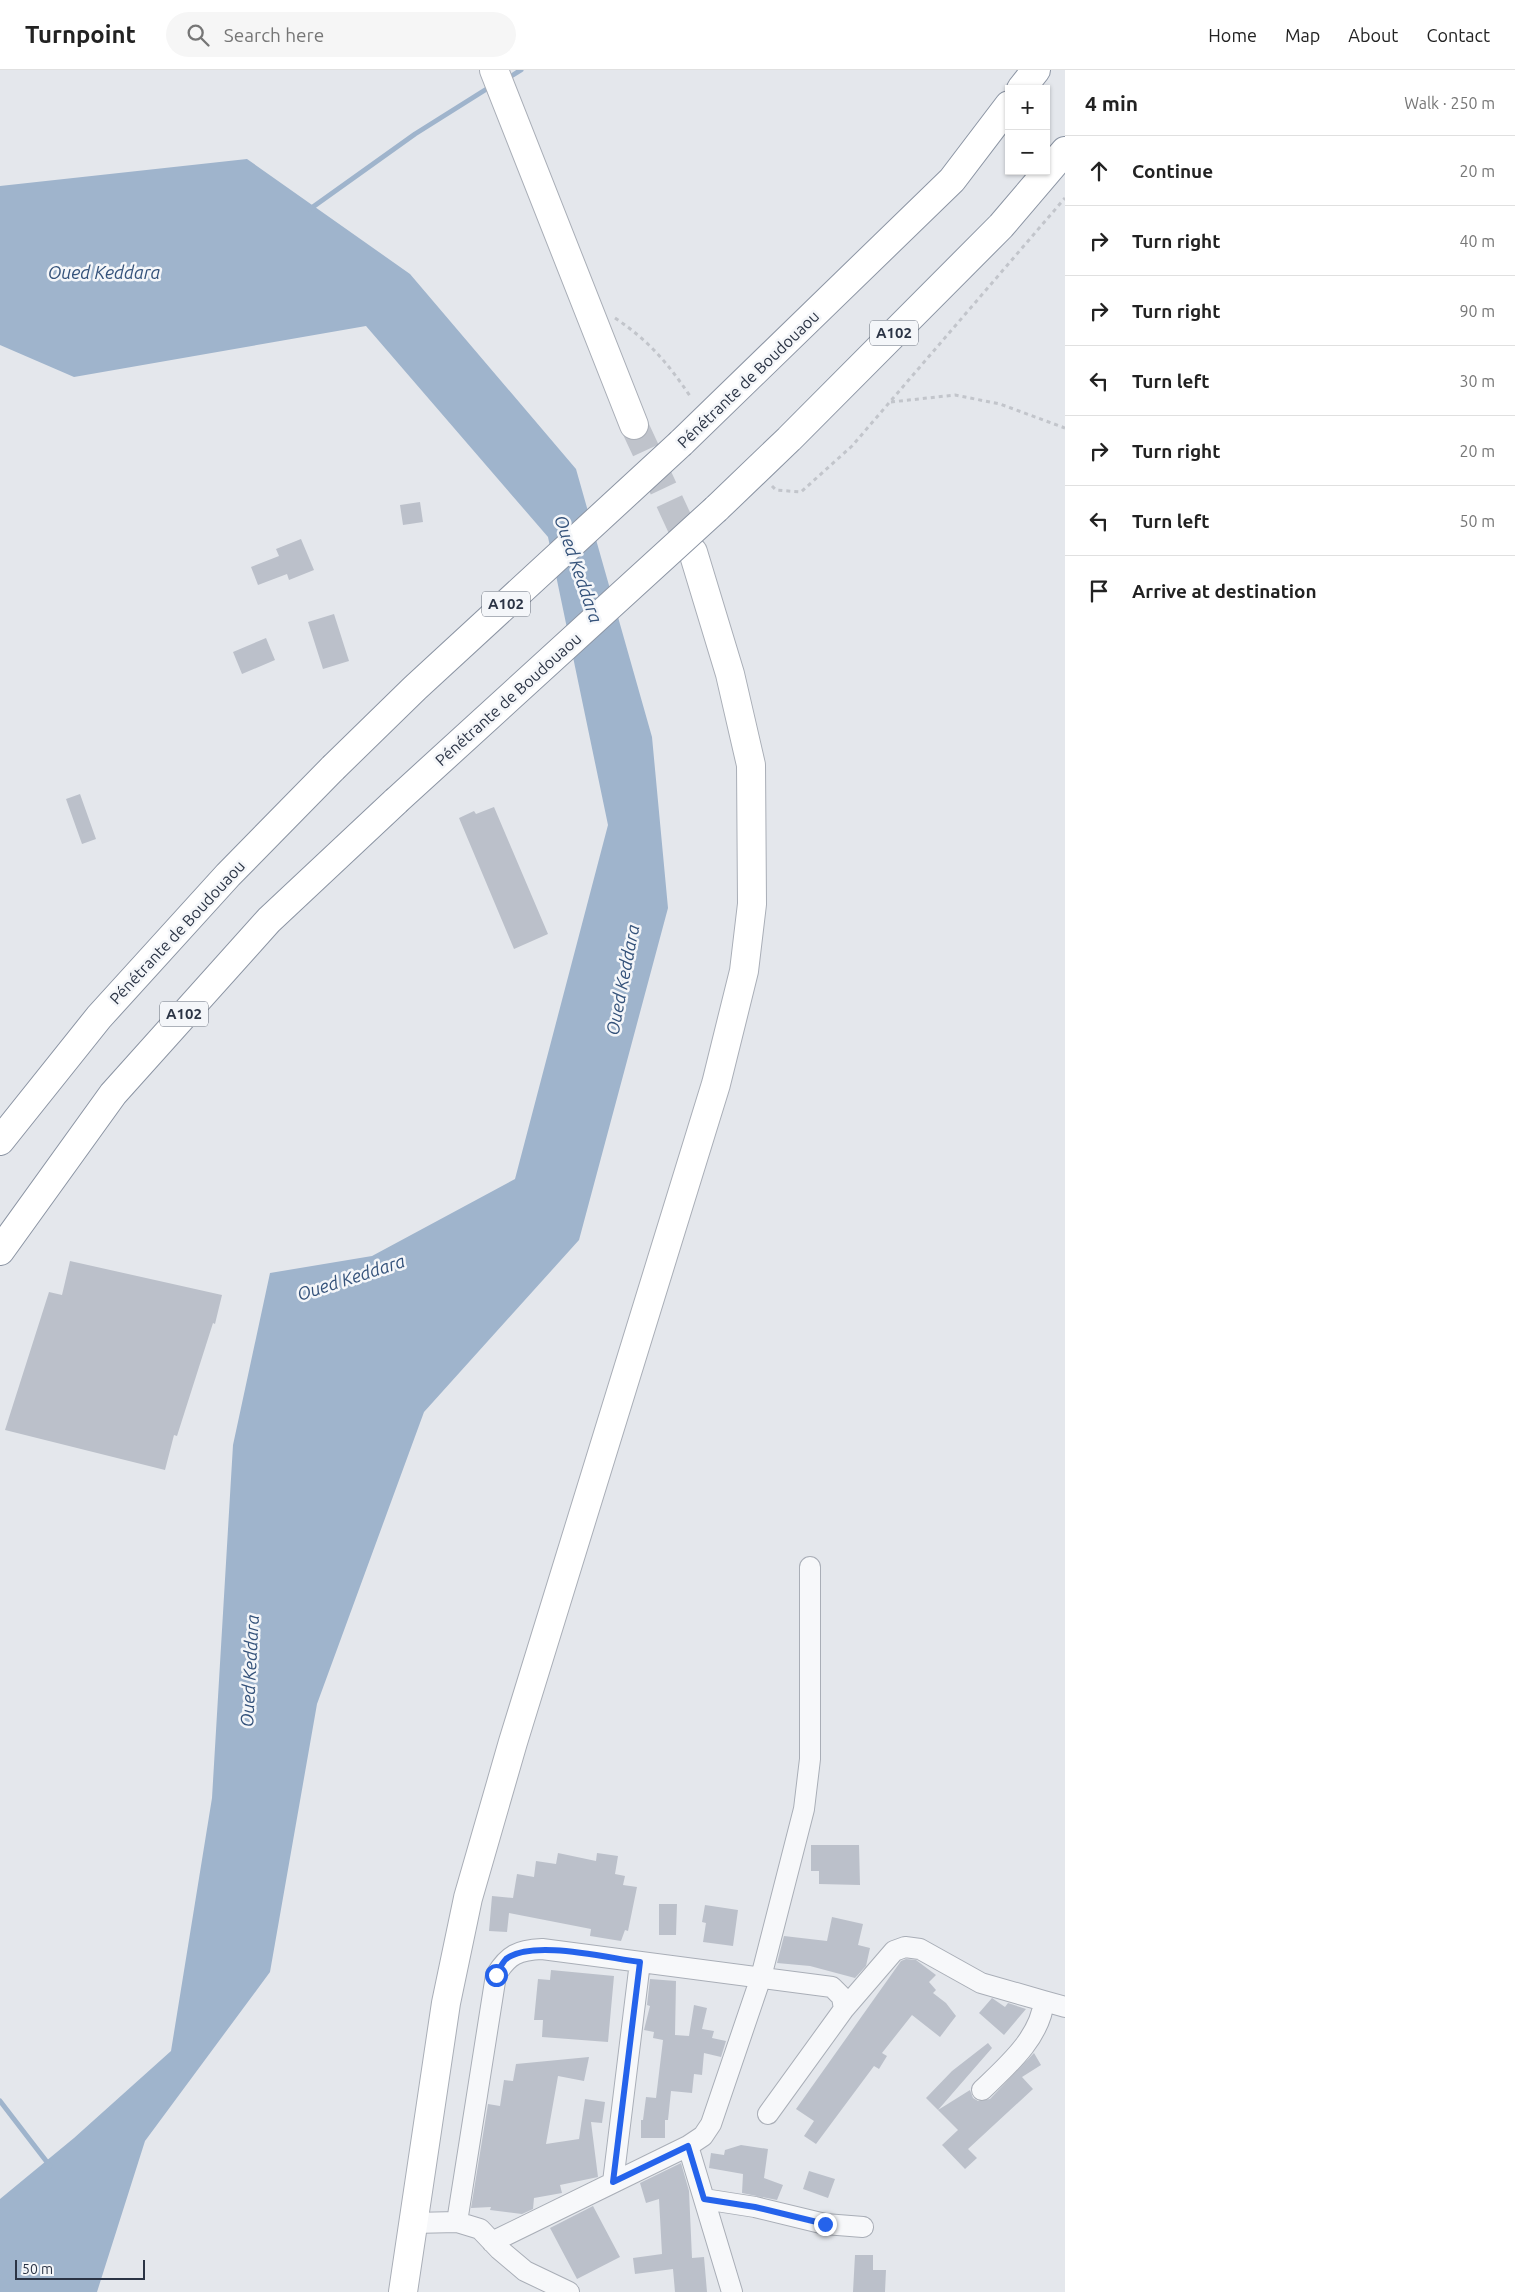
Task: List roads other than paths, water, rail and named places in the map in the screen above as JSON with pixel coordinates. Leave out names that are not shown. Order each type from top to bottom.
[{"type":"main road","points":[[494,70],[634,425]]},
{"type":"main road","points":[[1024,85],[1036,70]]},
{"type":"main road","name":"Pénétrante de Boudouaou","points":[[0,1140],[99,1017],[228,874],[415,688],[681,443],[952,180],[1005,110]]},
{"type":"main road","name":"Pénétrante de Boudouaou","points":[[0,1251],[113,1094],[269,920],[716,509],[789,439],[1002,226],[1065,151]]},
{"type":"main road","points":[[403,2292],[446,2003],[468,1898],[516,1733],[716,1084],[744,971],[752,904],[751,766],[730,674],[693,552]]},
{"type":"street","points":[[492,2242],[688,2146],[703,2136],[711,2124],[761,1977],[804,1808],[809,1769],[810,1567]]},
{"type":"street","points":[[768,2114],[844,2009],[894,1951],[905,1948],[920,1949],[981,1983],[1065,2006]]},
{"type":"street","points":[[457,2222],[496,1975],[505,1960],[525,1950],[542,1949],[832,1987],[842,1997],[844,2009]]},
{"type":"street","points":[[613,2182],[640,1962]]},
{"type":"street","points":[[982,2090],[1017,2058],[1038,2019],[1044,2001]]},
{"type":"street","points":[[688,2146],[732,2292]]},
{"type":"street","points":[[704,2199],[755,2207],[825,2224],[863,2226]]},
{"type":"street","points":[[412,2223],[457,2222],[480,2229],[492,2242],[526,2271],[569,2292]]},
{"type":"water","name":"Oued Keddara","points":[[247,159],[410,274],[576,469],[652,737],[668,908],[579,1240],[424,1412],[317,1704],[270,1972],[145,2141],[97,2292],[0,2292],[0,2199],[74,2138],[171,2051],[212,1798],[233,1445],[270,1273],[372,1256],[515,1179],[608,825],[548,537],[366,326],[74,377],[0,345],[0,186]]},
{"type":"waterway","points":[[513,75],[521,70]]},
{"type":"waterway","points":[[310,209],[415,134],[485,90]]},
{"type":"waterway","points":[[0,2101],[50,2166]]},
{"type":"tunnel","points":[[634,425],[693,552]]}]
